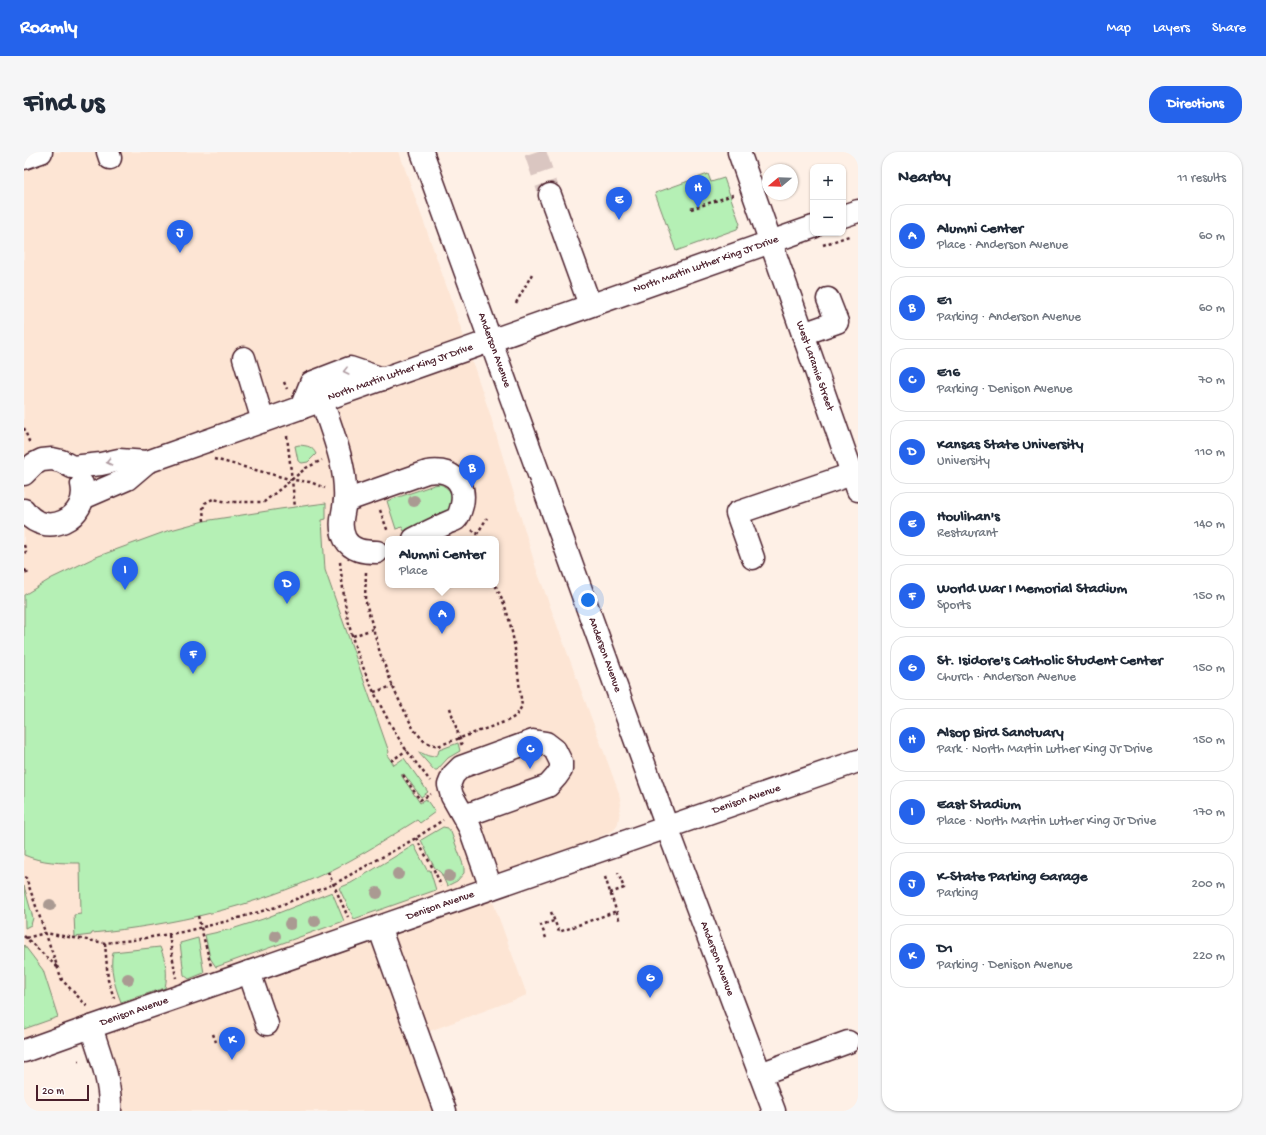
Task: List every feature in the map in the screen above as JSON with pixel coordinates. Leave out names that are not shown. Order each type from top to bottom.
[{"type":"street","points":[[24,158],[41,152]]},
{"type":"street","name":"Anderson Avenue","points":[[422,152],[667,827],[774,1111]]},
{"type":"street","name":"West Laramie Street","points":[[739,152],[855,482]]},
{"type":"street","points":[[550,195],[590,305]]},
{"type":"street","points":[[846,215],[858,211]]},
{"type":"street","name":"North Martin Luther King Jr Drive","points":[[79,482],[127,479],[146,462],[810,228]]},
{"type":"street","points":[[803,334],[837,322],[828,299]]},
{"type":"street","points":[[244,358],[263,421]]},
{"type":"street","points":[[301,408],[311,383],[350,368],[383,379]]},
{"type":"street","points":[[322,401],[340,458],[345,483],[337,495],[344,537],[353,548],[363,552],[377,552]]},
{"type":"street","name":"North Martin Luther King Jr Drive","points":[[24,474],[34,464],[42,460],[52,459],[61,461],[79,482]]},
{"type":"street","name":"North Martin Luther King Jr Drive","points":[[79,482],[101,464],[119,460],[146,462]]},
{"type":"street","points":[[337,495],[427,472],[436,471],[447,473],[456,479],[462,489],[463,501],[461,510],[456,518],[420,536]]},
{"type":"street","points":[[24,510],[32,519],[40,523],[59,524],[67,520],[80,506],[79,482]]},
{"type":"street","points":[[753,558],[737,513],[855,482]]},
{"type":"street","points":[[456,816],[548,786],[561,770],[561,762],[555,750],[546,743],[532,741],[461,767],[453,775],[449,785],[456,816],[470,828],[491,888]]},
{"type":"street","name":"Denison Avenue","points":[[24,1051],[92,1019],[249,972],[858,761]]},
{"type":"street","points":[[379,927],[445,1111]]},
{"type":"street","points":[[249,972],[267,1024]]},
{"type":"street","points":[[92,1019],[107,1076],[110,1111]]},
{"type":"street","points":[[760,1074],[848,1042]]},
{"type":"path","points":[[691,209],[733,195]]},
{"type":"path","points":[[516,303],[532,274]]},
{"type":"path","points":[[24,428],[30,444]]},
{"type":"path","points":[[287,436],[295,507]]},
{"type":"path","points":[[213,459],[293,480],[310,482],[337,495]]},
{"type":"path","points":[[204,521],[203,509],[205,504],[213,499],[228,502],[264,502],[306,468],[323,459]]},
{"type":"path","points":[[378,504],[388,532]]},
{"type":"path","points":[[466,526],[477,534],[488,518]]},
{"type":"path","points":[[24,546],[26,552],[24,552]]},
{"type":"path","points":[[340,558],[346,604],[355,645],[374,692],[398,738],[430,782]]},
{"type":"path","points":[[24,570],[29,572],[24,574]]},
{"type":"path","points":[[366,571],[365,599],[380,653],[392,686],[414,730],[425,742],[438,746],[507,721],[516,716],[522,706],[512,628],[507,608],[497,588]]},
{"type":"path","points":[[353,636],[373,629]]},
{"type":"path","points":[[374,692],[392,686]]},
{"type":"path","points":[[450,708],[460,738]]},
{"type":"path","points":[[391,761],[407,750]]},
{"type":"path","points":[[403,775],[420,800],[436,790]]},
{"type":"path","points":[[25,937],[45,933],[105,943],[169,935],[228,921],[276,907],[334,884],[456,816]]},
{"type":"path","points":[[416,838],[437,875],[443,890]]},
{"type":"path","points":[[328,872],[345,912]]},
{"type":"path","points":[[610,893],[624,888],[618,873]]},
{"type":"path","points":[[24,877],[26,878],[62,980],[92,1019]]},
{"type":"path","points":[[605,877],[620,922]]},
{"type":"path","points":[[551,912],[558,932],[617,911]]},
{"type":"path","points":[[198,916],[209,959]]},
{"type":"path","points":[[546,938],[541,926],[554,921]]},
{"type":"path","points":[[169,935],[176,980]]},
{"type":"path","points":[[25,937],[58,968]]},
{"type":"path","points":[[105,943],[108,980],[114,1000]]},
{"type":"path","points":[[213,1034],[216,1042]]},
{"type":"shaded area","points":[[24,152],[399,152],[490,414],[536,568],[619,793],[621,804],[618,823],[614,830],[566,852],[485,880],[527,995],[427,1032],[434,1111],[121,1111],[121,1098],[116,1075],[97,1018],[24,1043]]},
{"type":"green space","points":[[708,174],[711,182],[724,178],[740,224],[737,229],[676,251],[655,193]]},
{"type":"green space","points":[[299,445],[313,449],[316,454],[308,462],[302,463],[298,461],[295,446]]},
{"type":"green space","points":[[440,484],[450,491],[453,496],[452,506],[445,517],[404,531],[402,527],[396,529],[387,501]]},
{"type":"green space","points":[[326,503],[326,519],[322,520],[325,570],[389,752],[387,755],[394,765],[404,758],[428,792],[421,797],[404,774],[401,775],[420,803],[426,799],[435,812],[420,823],[417,820],[340,866],[271,895],[213,913],[153,925],[92,933],[91,935],[75,937],[74,915],[81,914],[80,863],[45,861],[24,855],[24,595],[52,578],[96,557],[167,531],[204,521]]},
{"type":"green space","points":[[458,743],[460,751],[448,758],[437,770],[434,770],[418,752],[428,756],[435,756],[438,754],[439,750]]},
{"type":"green space","points":[[443,827],[448,828],[451,832],[464,867],[464,873],[457,881],[447,886],[441,873],[435,868],[431,861],[421,840]]},
{"type":"green space","points":[[414,845],[427,870],[430,870],[436,890],[354,919],[339,888],[351,883]]},
{"type":"green space","points":[[24,886],[33,918],[31,925],[25,928]]},
{"type":"green space","points":[[332,892],[344,921],[216,967],[210,958],[205,935],[232,929],[263,919]]},
{"type":"green space","points":[[198,938],[204,973],[189,979],[184,975],[180,943]]},
{"type":"green space","points":[[24,945],[43,970],[58,1017],[24,1029]]},
{"type":"green space","points":[[160,947],[166,967],[165,988],[121,1002],[112,970],[113,952]]},
{"type":"tunnel","points":[[535,152],[550,195]]},
{"type":"place","name":"Alsop Bird Sanctuary","points":[[698,208]]},
{"type":"place","name":"Houlihan's","points":[[619,220]]},
{"type":"place","name":"K-State Parking Garage","points":[[180,253]]},
{"type":"place","name":"E1","points":[[472,488]]},
{"type":"place","name":"East Stadium","points":[[125,590]]},
{"type":"place","name":"Kansas State University","points":[[287,604]]},
{"type":"place","name":"Alumni Center","points":[[442,634]]},
{"type":"place","name":"World War I Memorial Stadium","points":[[193,674]]},
{"type":"place","name":"E16","points":[[530,769]]},
{"type":"place","name":"St. Isidore's Catholic Student Center","points":[[650,998]]},
{"type":"place","name":"D1","points":[[232,1060]]}]
